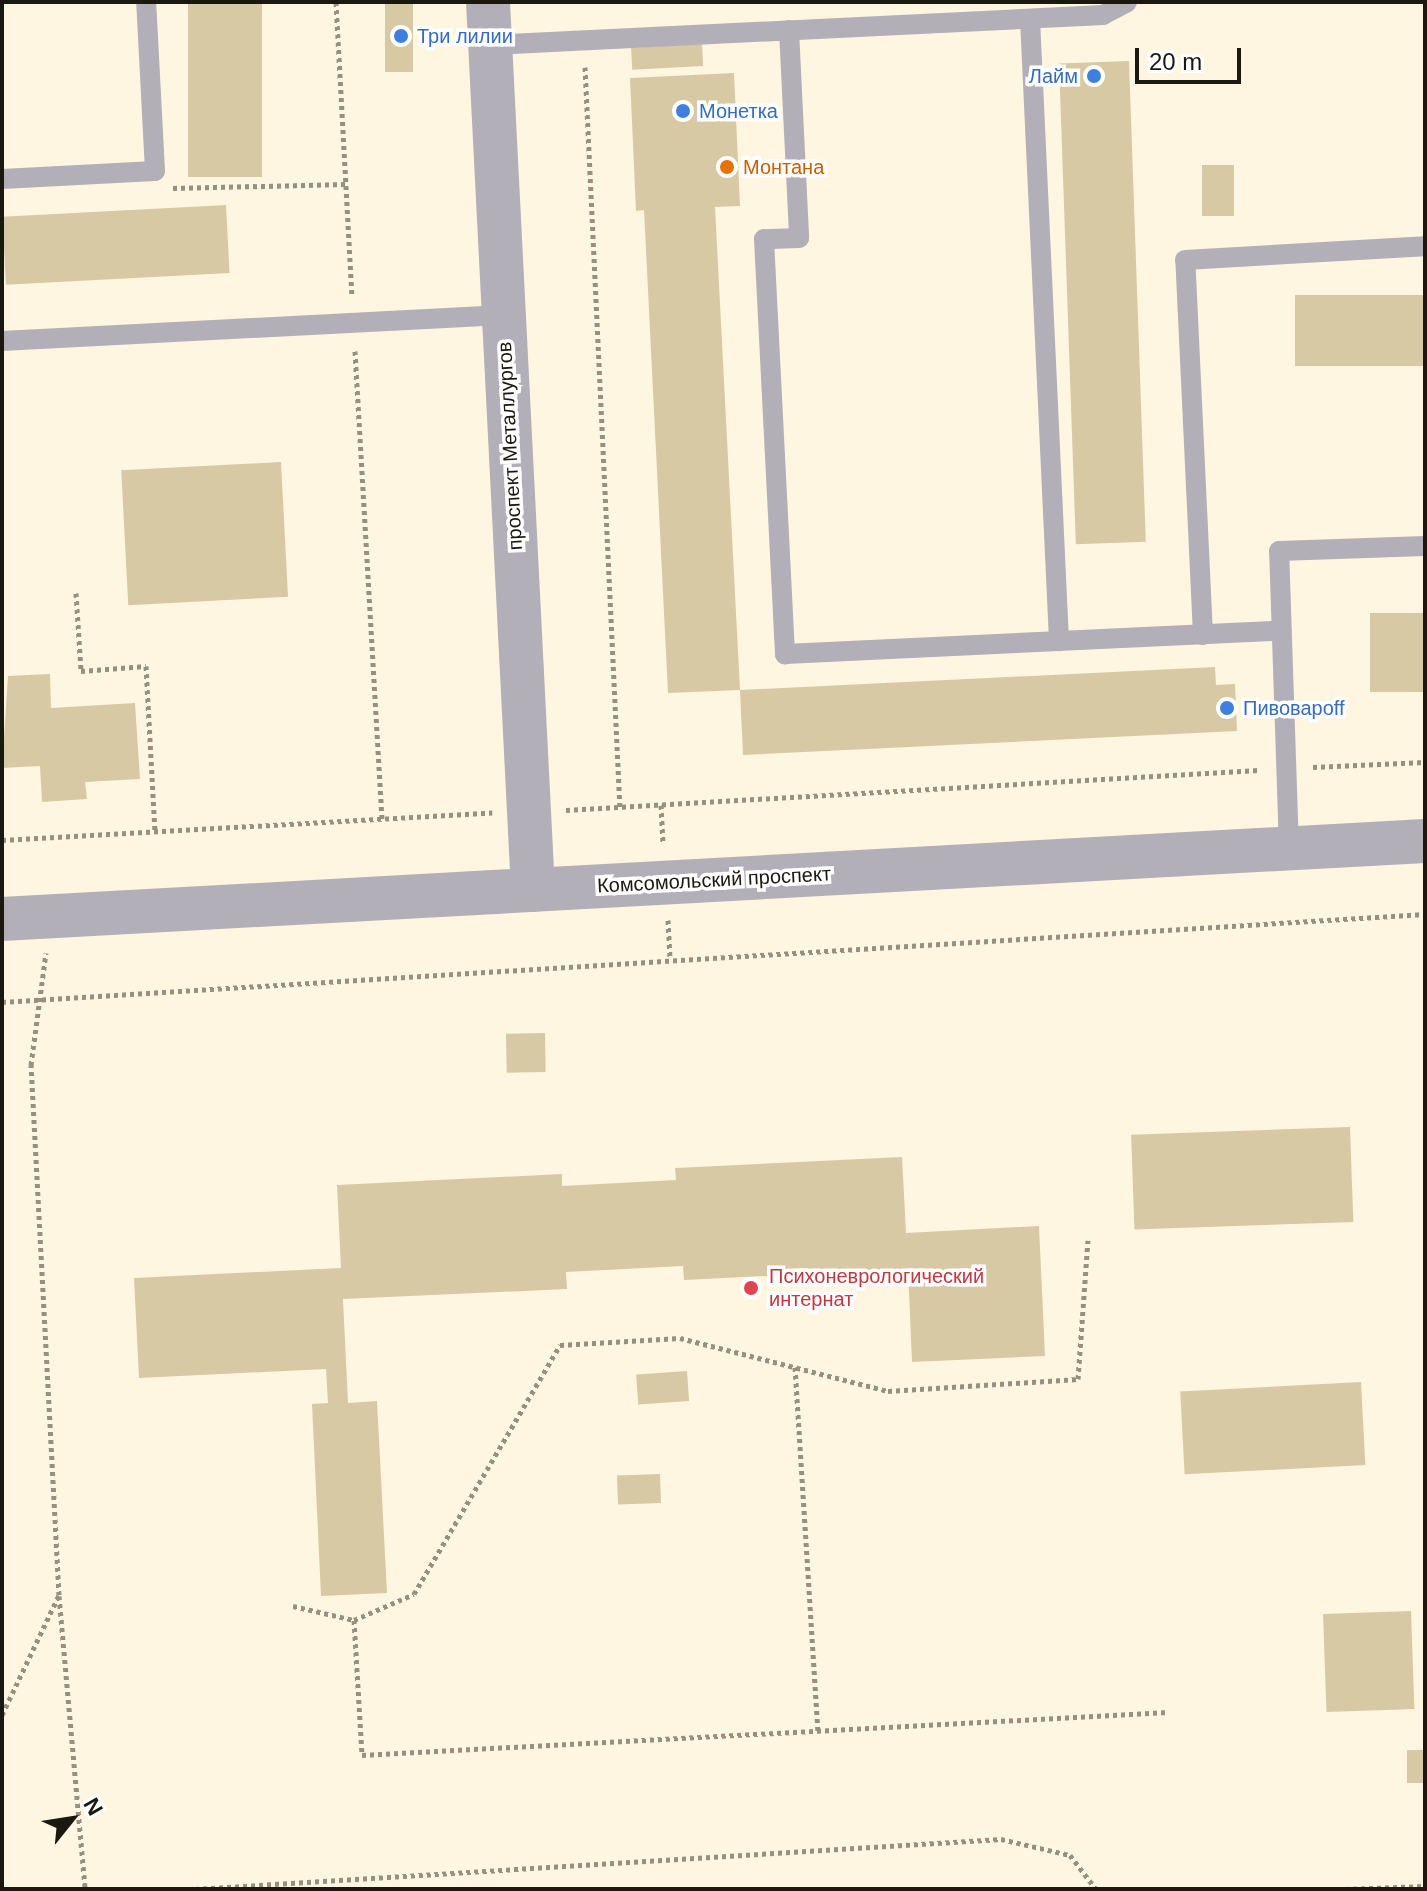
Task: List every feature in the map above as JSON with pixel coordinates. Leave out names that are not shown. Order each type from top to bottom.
[{"type":"street","name":"проспект Металлургов","points":[[488,2],[533,890]]},
{"type":"street","name":"Комсомольский проспект","points":[[2,919],[1425,841]]},
{"type":"lane","points":[[2,179],[155,171],[146,2]]},
{"type":"lane","points":[[490,45],[1103,15],[1127,2]]},
{"type":"lane","points":[[1030,19],[1059,641]]},
{"type":"lane","points":[[789,30],[799,238],[764,239],[785,654],[1281,631]]},
{"type":"lane","points":[[1203,635],[1185,260],[1425,246]]},
{"type":"lane","points":[[2,341],[503,315]]},
{"type":"lane","points":[[1289,849],[1279,551],[1425,546]]},
{"type":"path","points":[[336,2],[382,820]]},
{"type":"path","points":[[584,41],[620,808]]},
{"type":"path","points":[[155,171],[178,192],[346,184]]},
{"type":"path","points":[[76,593],[81,671],[146,666],[155,832]]},
{"type":"path","points":[[2,840],[1425,762]]},
{"type":"path","points":[[661,805],[664,853]]},
{"type":"path","points":[[2,1002],[670,958],[1425,914]]},
{"type":"path","points":[[667,915],[670,958]]},
{"type":"path","points":[[50,916],[31,1065],[59,1595],[85,1889]]},
{"type":"path","points":[[293,1606],[354,1620],[414,1594],[560,1345],[680,1338],[888,1391],[1078,1379],[1088,1240]]},
{"type":"path","points":[[795,1367],[818,1731]]},
{"type":"path","points":[[2,1715],[59,1595]]},
{"type":"path","points":[[354,1620],[362,1755],[1168,1712]]},
{"type":"path","points":[[195,1889],[1001,1839],[1070,1855],[1096,1889]]},
{"type":"path","points":[[1345,1889],[1425,1886]]},
{"type":"building","points":[[188,2],[262,2],[262,177],[188,177]]},
{"type":"building","name":"Три лилии","points":[[385,2],[413,2],[413,72],[385,72]]},
{"type":"building","points":[[702,44],[703,66],[632,70],[631,48]]},
{"type":"building","points":[[1129,61],[1146,542],[1076,544],[1059,63]]},
{"type":"building","points":[[734,73],[740,206],[715,207],[740,690],[668,693],[644,210],[636,211],[630,78]]},
{"type":"building","points":[[1202,165],[1234,165],[1234,216],[1202,216]]},
{"type":"building","points":[[226,205],[230,273],[6,285],[2,217]]},
{"type":"building","points":[[1295,295],[1425,295],[1425,366],[1295,366]]},
{"type":"building","points":[[281,462],[288,597],[128,605],[121,470]]},
{"type":"building","points":[[1370,613],[1425,613],[1425,692],[1370,692]]},
{"type":"building","points":[[1215,667],[1216,685],[1235,684],[1237,731],[743,755],[740,690]]},
{"type":"building","points":[[50,674],[51,708],[135,703],[140,779],[85,782],[87,799],[42,802],[40,766],[2,768],[8,676]]},
{"type":"building","points":[[545,1033],[546,1072],[507,1073],[506,1034]]},
{"type":"building","points":[[1350,1127],[1353,1222],[1134,1230],[1131,1135]]},
{"type":"building","points":[[902,1157],[906,1233],[1039,1226],[1045,1356],[912,1362],[908,1269],[684,1280],[683,1266],[566,1272],[567,1289],[343,1299],[348,1403],[377,1401],[387,1593],[321,1596],[312,1404],[328,1403],[326,1369],[139,1378],[134,1278],[341,1268],[337,1185],[562,1174],[562,1186],[676,1180],[675,1168]]},
{"type":"building","points":[[687,1371],[689,1401],[638,1404],[636,1375]]},
{"type":"building","points":[[1361,1382],[1365,1465],[1185,1474],[1180,1391]]},
{"type":"building","points":[[660,1474],[661,1503],[618,1504],[617,1476]]},
{"type":"building","points":[[1411,1611],[1414,1709],[1326,1712],[1323,1614]]},
{"type":"building","points":[[1407,1750],[1425,1750],[1425,1783],[1407,1783]]},
{"type":"place","name":"Три лилии","points":[[401,36]]},
{"type":"place","name":"Лайм","points":[[1094,76]]},
{"type":"place","name":"Монетка","points":[[683,111]]},
{"type":"place","name":"Монтана","points":[[727,167]]},
{"type":"place","name":"Пивовароff","points":[[1227,708]]},
{"type":"place","name":"Психоневрологический интернат","points":[[751,1288]]}]
